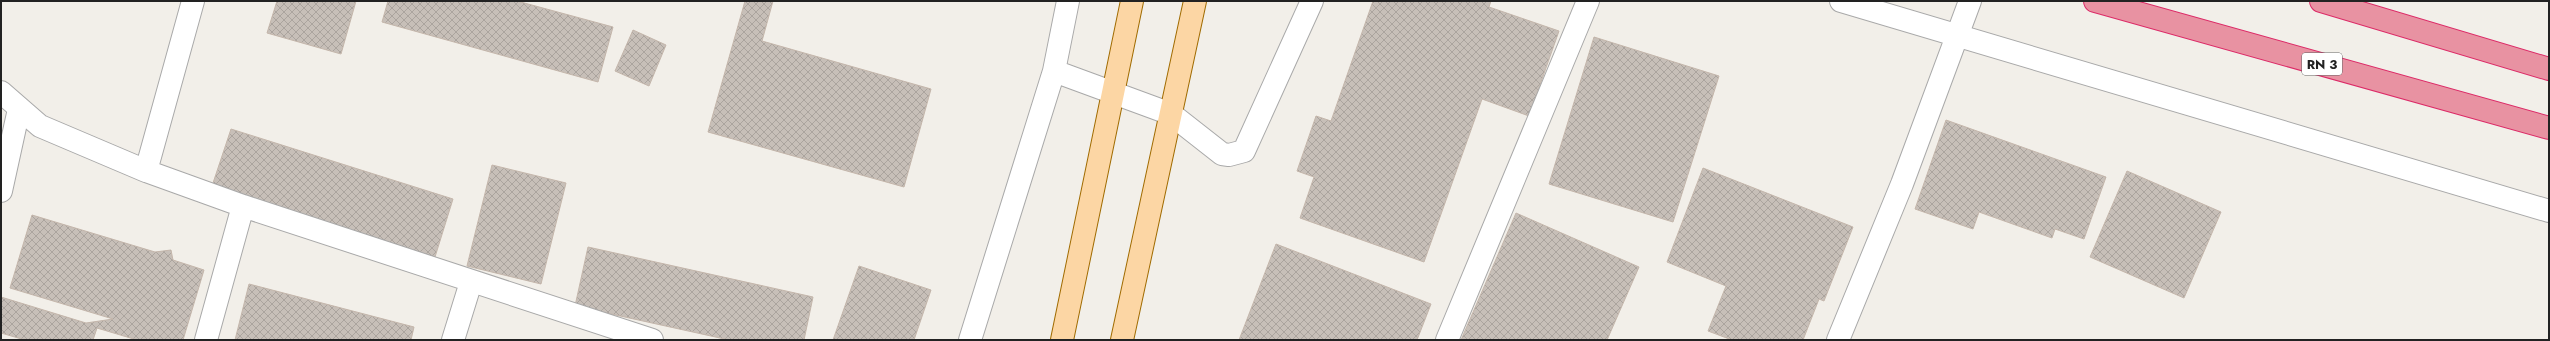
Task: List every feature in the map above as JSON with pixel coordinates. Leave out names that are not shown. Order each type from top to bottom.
[{"type":"highway","name":"RN 3","points":[[2095,1],[2549,128]]},
{"type":"highway","points":[[2321,1],[2549,69]]},
{"type":"main road","points":[[1062,340],[1132,1]]},
{"type":"main road","points":[[1122,340],[1195,1]]},
{"type":"street","points":[[146,171],[193,1]]},
{"type":"street","points":[[970,340],[1054,71],[1068,1]]},
{"type":"street","points":[[1054,71],[1112,94],[1171,114],[1222,154],[1229,155],[1244,151],[1312,1]]},
{"type":"street","points":[[1447,340],[1588,1]]},
{"type":"street","points":[[1841,1],[2549,211]]},
{"type":"street","points":[[1838,340],[1902,184],[1970,1]]},
{"type":"street","points":[[1,92],[40,126],[146,171],[243,206],[471,282],[652,340]]},
{"type":"street","points":[[1,191],[5,156],[19,109]]},
{"type":"street","points":[[206,340],[243,206]]},
{"type":"street","points":[[453,340],[471,282]]},
{"type":"building","points":[[277,1],[356,1],[341,54],[267,33]]},
{"type":"building","points":[[388,1],[517,1],[613,27],[598,82],[382,22]]},
{"type":"building","points":[[745,1],[773,1],[762,41],[931,89],[904,187],[708,132]]},
{"type":"building","points":[[1373,1],[1491,1],[1489,7],[1559,31],[1529,116],[1482,99],[1424,262],[1300,218],[1314,177],[1297,171],[1316,116],[1331,121]]},
{"type":"building","points":[[633,30],[666,45],[649,86],[615,71]]},
{"type":"building","points":[[1594,37],[1719,76],[1673,222],[1549,184]]},
{"type":"building","points":[[1946,120],[2106,177],[2084,239],[2055,229],[2052,238],[1979,212],[1973,229],[1915,209]]},
{"type":"building","points":[[231,129],[453,199],[435,257],[212,186]]},
{"type":"building","points":[[492,165],[566,183],[541,284],[467,266]]},
{"type":"building","points":[[1703,168],[1853,227],[1824,301],[1819,299],[1803,340],[1732,340],[1708,331],[1726,286],[1667,262]]},
{"type":"building","points":[[2127,171],[2221,212],[2184,298],[2090,257]]},
{"type":"building","points":[[1516,213],[1639,267],[1607,340],[1461,340]]},
{"type":"building","points":[[32,215],[155,252],[171,250],[173,260],[204,270],[183,340],[137,340],[97,328],[93,340],[25,340],[1,333],[1,297],[86,323],[113,319],[10,288]]},
{"type":"building","points":[[1276,244],[1431,304],[1417,340],[1239,340]]},
{"type":"building","points":[[588,247],[813,297],[804,340],[729,340],[575,306]]},
{"type":"building","points":[[859,266],[931,290],[914,340],[833,340]]},
{"type":"building","points":[[249,284],[414,327],[411,340],[235,340]]}]
